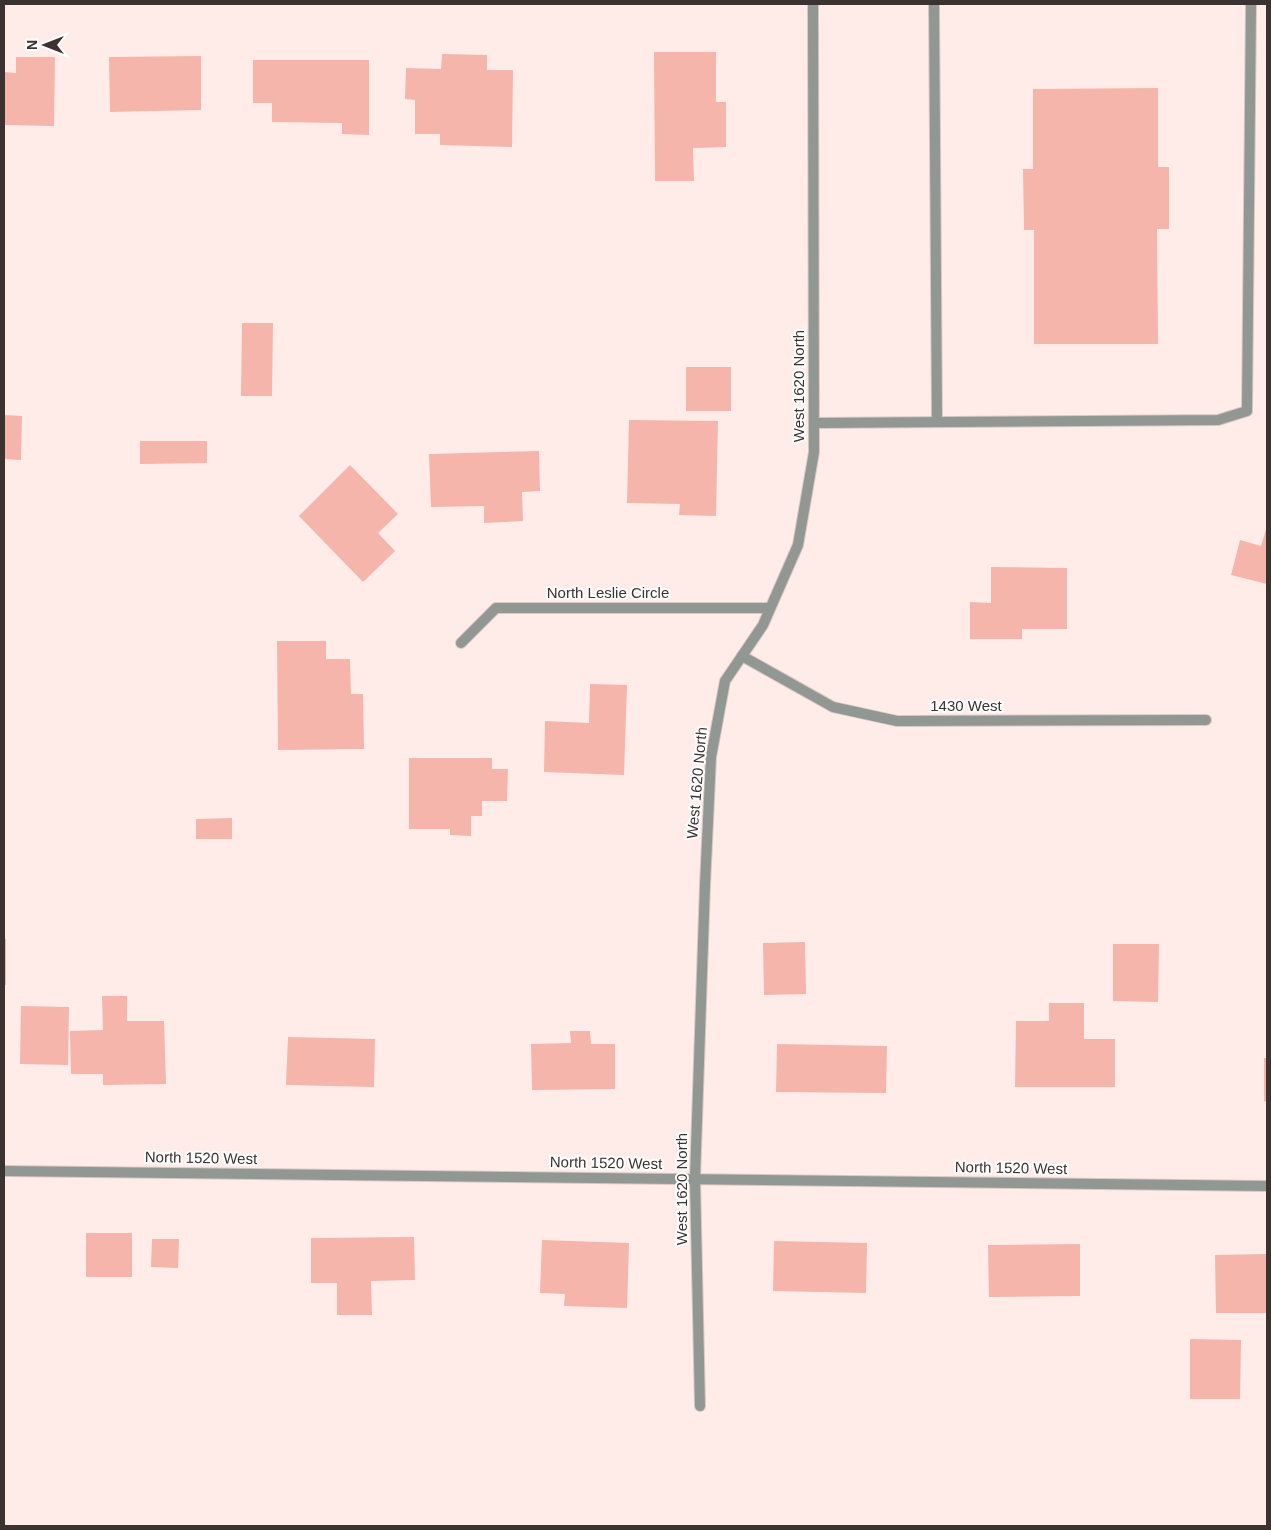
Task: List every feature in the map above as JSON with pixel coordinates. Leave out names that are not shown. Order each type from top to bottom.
[{"type":"street","name":"West 1620 North","points":[[700,1406],[696,1179],[704,895],[711,757],[725,681],[762,625],[798,545],[814,452],[813,4]]},
{"type":"street","points":[[934,4],[937,422]]},
{"type":"street","points":[[814,423],[1218,420],[1247,411],[1251,4]]},
{"type":"street","name":"North Leslie Circle","points":[[461,643],[496,608],[770,608]]},
{"type":"street","name":"1430 West","points":[[742,656],[833,707],[897,721],[1206,720]]},
{"type":"street","name":"North 1520 West","points":[[4,1171],[1267,1186]]},
{"type":"building","points":[[654,52],[716,52],[716,102],[726,102],[726,147],[693,148],[694,181],[655,181]]},
{"type":"building","points":[[442,54],[487,55],[487,70],[513,70],[512,147],[440,145],[440,134],[415,134],[415,100],[405,99],[406,68],[441,69]]},
{"type":"building","points":[[201,56],[201,110],[110,112],[109,57]]},
{"type":"building","points":[[16,57],[55,57],[54,126],[4,125],[4,72],[16,73]]},
{"type":"building","points":[[253,60],[369,60],[369,135],[342,134],[342,123],[272,122],[272,103],[253,103]]},
{"type":"building","points":[[1158,88],[1158,167],[1169,167],[1169,229],[1157,229],[1158,344],[1034,344],[1034,230],[1024,230],[1023,169],[1033,169],[1033,89]]},
{"type":"building","points":[[242,323],[273,323],[272,396],[241,396]]},
{"type":"building","points":[[686,367],[731,367],[731,411],[686,411]]},
{"type":"building","points":[[4,415],[22,416],[21,460],[4,459]]},
{"type":"building","points":[[629,420],[718,421],[716,516],[679,515],[680,504],[627,503]]},
{"type":"building","points":[[140,441],[207,441],[207,463],[140,464]]},
{"type":"building","points":[[539,451],[540,491],[522,492],[523,521],[484,523],[484,506],[431,507],[429,454]]},
{"type":"building","points":[[350,465],[398,514],[378,533],[395,551],[363,582],[299,516]]},
{"type":"building","points":[[1267,526],[1267,584],[1231,575],[1240,540],[1261,546]]},
{"type":"building","points":[[991,567],[1067,568],[1067,629],[1022,629],[1022,639],[970,639],[970,602],[991,603]]},
{"type":"building","points":[[277,641],[326,641],[326,659],[350,659],[351,694],[363,694],[364,749],[278,750]]},
{"type":"building","points":[[590,684],[627,685],[624,775],[544,772],[545,721],[589,723]]},
{"type":"building","points":[[409,758],[492,758],[492,769],[508,769],[507,801],[482,801],[482,816],[471,816],[471,836],[450,835],[450,829],[409,829]]},
{"type":"building","points":[[232,818],[232,839],[196,839],[196,819]]},
{"type":"building","points":[[4,939],[6,939],[6,985],[4,985]]},
{"type":"building","points":[[805,942],[806,994],[764,995],[763,943]]},
{"type":"building","points":[[1113,944],[1159,944],[1158,1002],[1113,1001]]},
{"type":"building","points":[[102,996],[127,996],[127,1021],[164,1021],[166,1084],[103,1085],[103,1074],[71,1074],[70,1031],[103,1030]]},
{"type":"building","points":[[1049,1003],[1084,1003],[1084,1039],[1115,1039],[1115,1087],[1015,1087],[1016,1021],[1049,1021]]},
{"type":"building","points":[[21,1006],[69,1007],[68,1065],[20,1064]]},
{"type":"building","points":[[570,1031],[590,1031],[591,1044],[615,1044],[615,1089],[532,1090],[531,1044],[571,1043]]},
{"type":"building","points":[[288,1037],[375,1039],[374,1087],[286,1085]]},
{"type":"building","points":[[777,1044],[887,1046],[886,1093],[776,1092]]},
{"type":"building","points":[[1264,1058],[1267,1058],[1267,1102],[1264,1101]]},
{"type":"building","points":[[86,1233],[132,1233],[132,1277],[86,1277]]},
{"type":"building","points":[[414,1237],[415,1280],[371,1281],[372,1315],[337,1315],[337,1283],[311,1283],[311,1238]]},
{"type":"building","points":[[152,1239],[179,1239],[178,1268],[151,1267]]},
{"type":"building","points":[[542,1240],[629,1243],[627,1308],[564,1306],[565,1294],[540,1293]]},
{"type":"building","points":[[774,1241],[867,1243],[866,1293],[773,1291]]},
{"type":"building","points":[[1080,1244],[1080,1296],[989,1297],[988,1245]]},
{"type":"building","points":[[1267,1254],[1267,1313],[1216,1313],[1215,1255]]},
{"type":"building","points":[[1190,1339],[1241,1340],[1240,1399],[1190,1399]]}]
